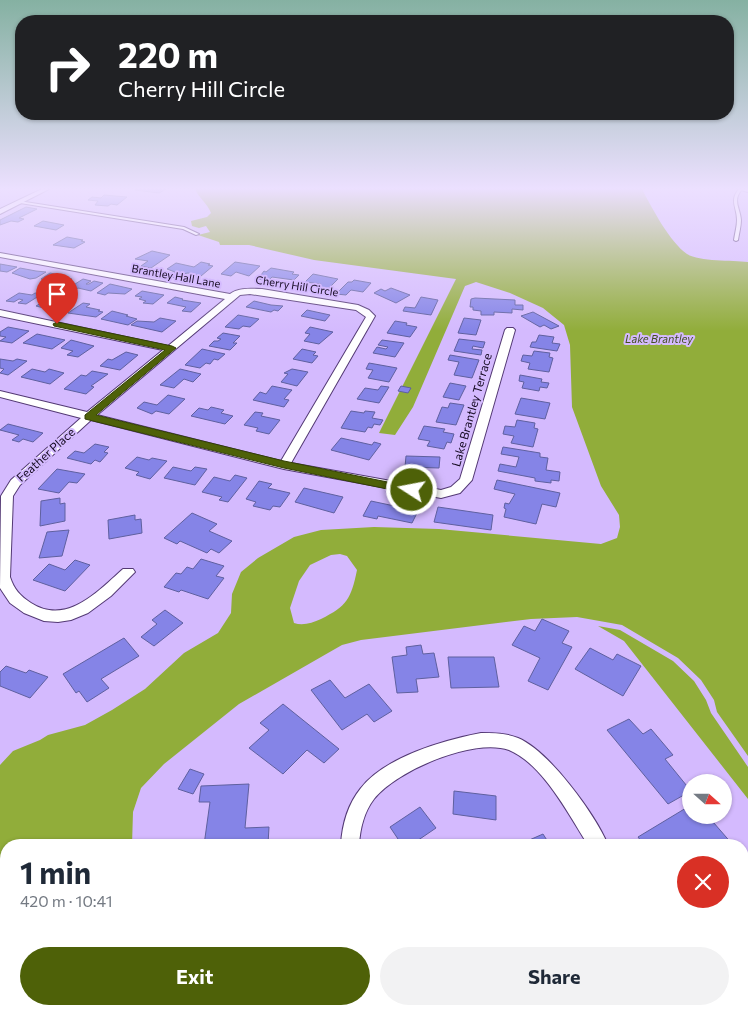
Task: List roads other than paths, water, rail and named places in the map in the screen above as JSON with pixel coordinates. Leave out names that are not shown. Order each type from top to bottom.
[{"type":"street","name":"Brantley Hall Lane","points":[[0,255],[231,297]]},
{"type":"street","name":"Cherry Hill Circle","points":[[88,417],[237,293],[262,292],[358,308],[366,312],[371,316],[284,465]]},
{"type":"street","points":[[0,312],[172,348]]},
{"type":"street","name":"Lake Brantley Terrace","points":[[284,465],[430,494],[453,492],[466,480],[510,330]]},
{"type":"street","points":[[0,394],[284,465]]},
{"type":"street","name":"Feather Place","points":[[88,417],[28,469],[7,496],[3,578],[7,590],[16,601],[36,612],[50,616],[67,616],[95,602],[128,572]]},
{"type":"street","points":[[350,839],[357,811],[369,791],[387,775],[452,746],[476,740],[498,740],[514,744],[540,762],[551,774],[594,839]]},
{"type":"water","name":"Lake Brantley","points":[[202,236],[670,236],[681,249],[693,257],[708,260],[748,262],[748,756],[717,712],[714,700],[701,680],[678,658],[622,625],[577,617],[531,619],[361,640],[342,645],[239,704],[164,764],[141,788],[133,812],[132,839],[0,839],[0,765],[13,751],[48,735],[85,725],[145,689],[184,653],[218,633],[231,613],[232,594],[241,572],[258,558],[294,537],[321,530],[374,527],[439,529],[601,544],[617,538],[620,527],[619,515],[601,486],[572,407],[570,345],[564,325],[543,308],[510,293],[476,282],[465,286],[413,407],[395,435],[379,433],[456,279],[314,260],[249,245],[220,245],[219,242]],"holes":[[[340,554],[347,556],[357,570],[350,595],[337,610],[308,624],[294,623],[290,608],[299,581],[310,565],[331,555]]]},
{"type":"water","points":[[598,626],[620,630],[673,661],[694,681],[706,700],[711,713],[748,767],[748,799],[732,779],[732,774],[728,774],[624,641]]}]
